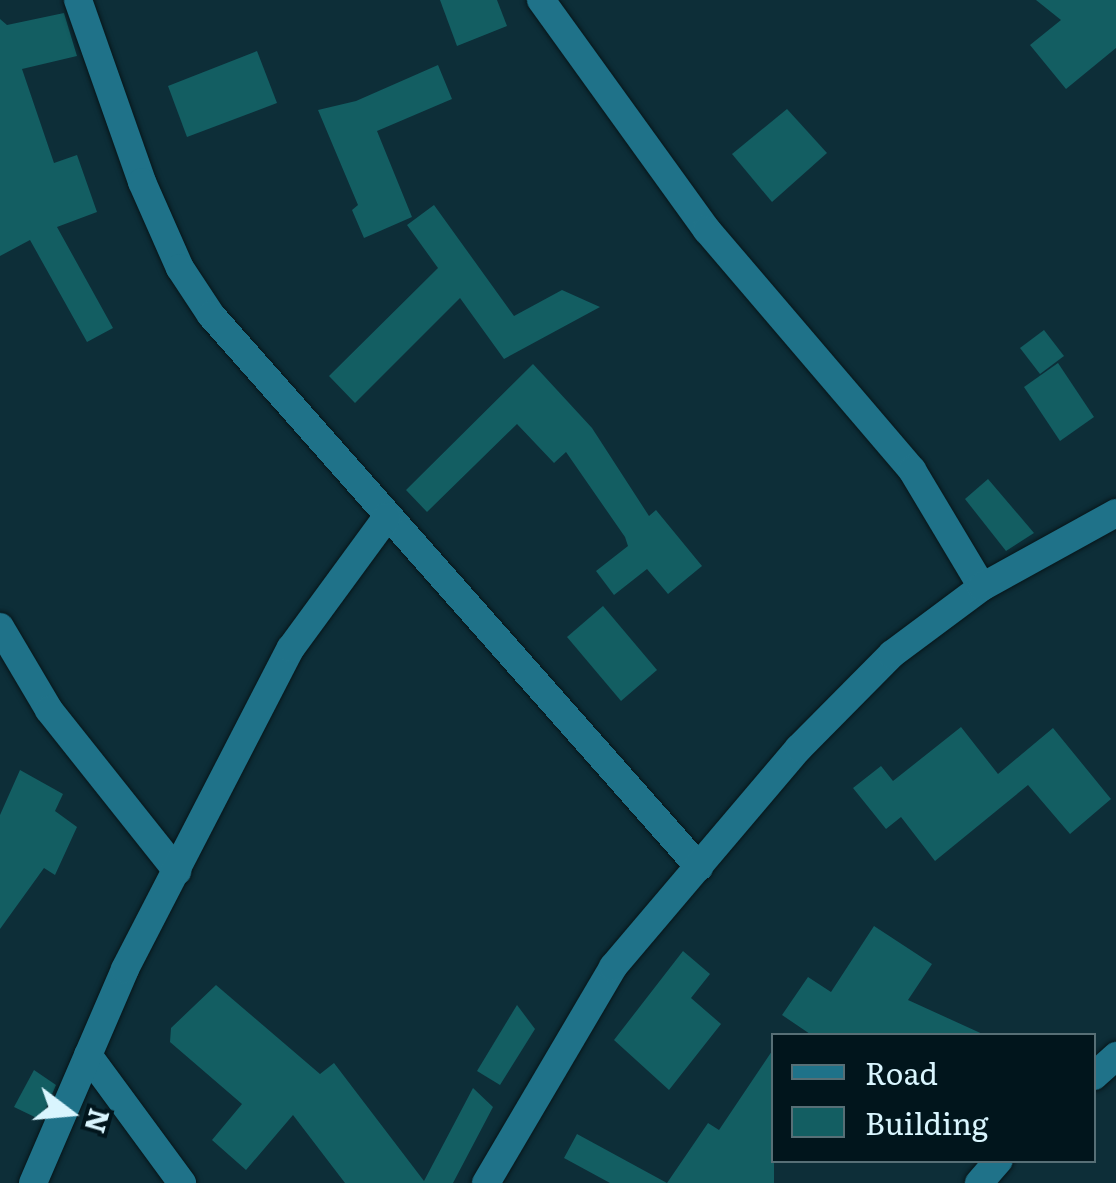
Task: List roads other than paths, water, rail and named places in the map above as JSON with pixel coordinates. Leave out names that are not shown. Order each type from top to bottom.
[{"type":"street","points":[[78,0],[180,268],[211,315],[699,867]]},
{"type":"street","points":[[541,0],[707,230],[912,470],[982,587]]},
{"type":"street","points":[[486,1183],[613,967],[798,748],[892,654],[982,587],[1116,513]]},
{"type":"street","points":[[33,1183],[88,1055],[291,648],[387,517]]},
{"type":"street","points":[[0,627],[50,710],[177,871]]},
{"type":"street","points":[[88,1055],[182,1183]]},
{"type":"street","points":[[1096,1074],[1116,1056]]},
{"type":"street","points":[[979,1183],[996,1163]]}]
